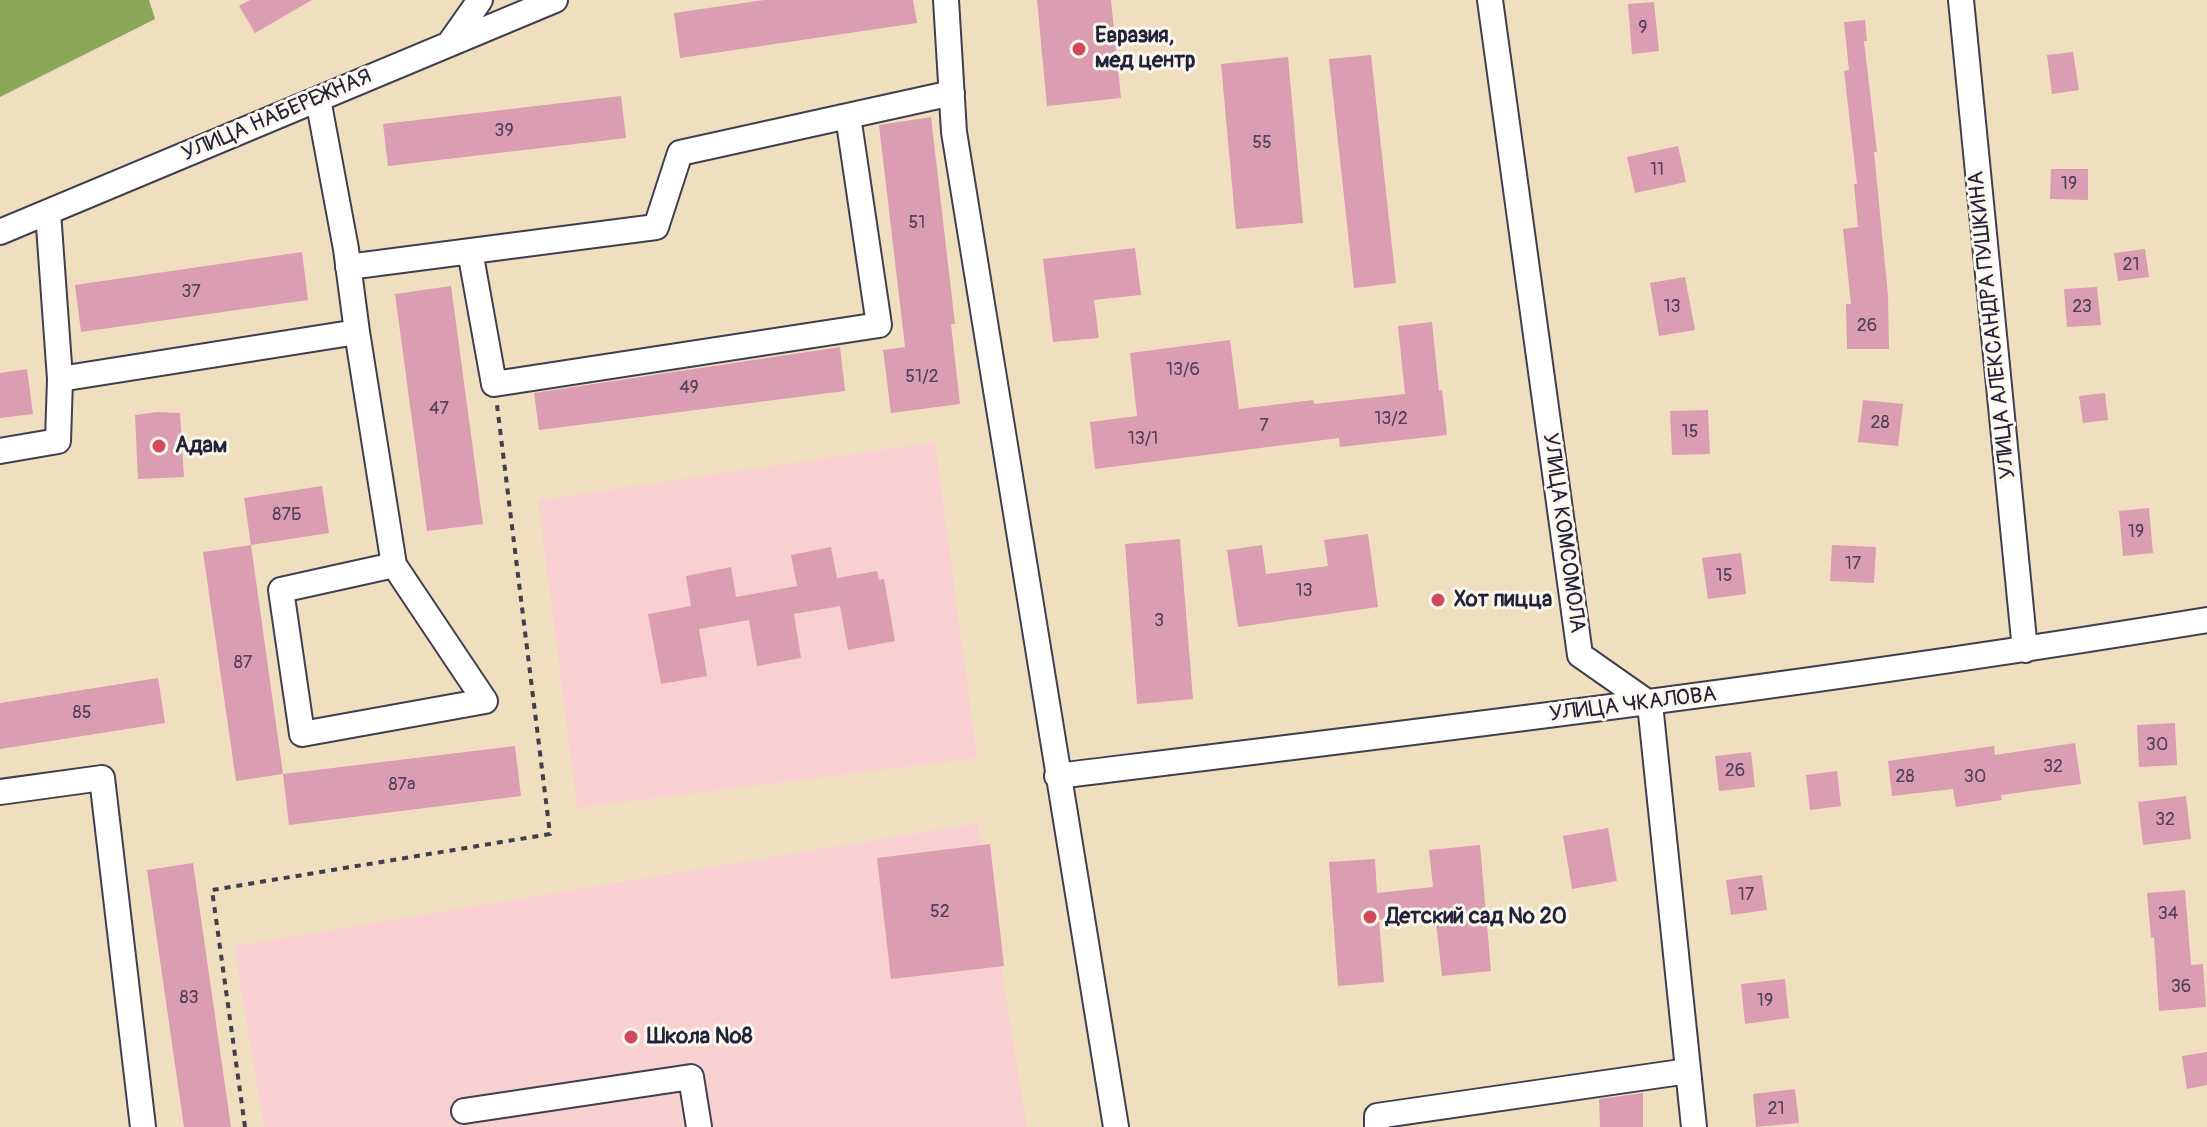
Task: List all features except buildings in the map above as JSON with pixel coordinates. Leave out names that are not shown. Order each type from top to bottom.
[{"type":"street","points":[[449,44],[480,0]]},
{"type":"street","name":"УЛИЦА НАБЕРЕЖНАЯ","points":[[0,232],[555,0]]},
{"type":"street","points":[[946,0],[954,132],[1116,1127]]},
{"type":"street","name":"УЛИЦА КОМСОМОЛА","points":[[1490,0],[1580,655],[1650,704]]},
{"type":"street","name":"УЛИЦА АЛЕКСАНДРА ПУШКИНА","points":[[1961,0],[2025,650]]},
{"type":"street","points":[[348,267],[656,227],[680,153],[952,93]]},
{"type":"street","points":[[318,99],[348,267],[394,565],[485,701],[302,734],[281,590],[394,565]]},
{"type":"street","points":[[470,251],[494,384],[879,325],[848,116]]},
{"type":"street","points":[[0,451],[58,441],[60,379],[48,212]]},
{"type":"street","points":[[60,379],[357,332]]},
{"type":"street","name":"УЛИЦА ЧКАЛОВА","points":[[1057,776],[1650,704],[2025,650],[2207,620]]},
{"type":"street","points":[[1650,704],[1694,1127]]},
{"type":"street","points":[[0,792],[102,778],[143,1127]]},
{"type":"street","points":[[1377,1127],[1377,1116],[1688,1071]]},
{"type":"street","points":[[464,1111],[691,1077],[699,1127]]},
{"type":"path","points":[[245,1127],[212,890],[550,834],[494,384]]},
{"type":"shaded area","points":[[935,442],[977,758],[577,808],[538,500]]},
{"type":"shaded area","name":"Школа №8","points":[[978,823],[1027,1127],[264,1127],[234,946]]},
{"type":"green space","points":[[0,0],[149,0],[155,19],[0,97]]},
{"type":"place","name":"Евразия, мед центр","points":[[1079,49]]},
{"type":"place","name":"Адам","points":[[159,446]]},
{"type":"place","name":"Хот пицца","points":[[1438,600]]},
{"type":"place","name":"Детский сад № 20","points":[[1370,917]]},
{"type":"place","name":"Школа №8","points":[[631,1037]]}]
